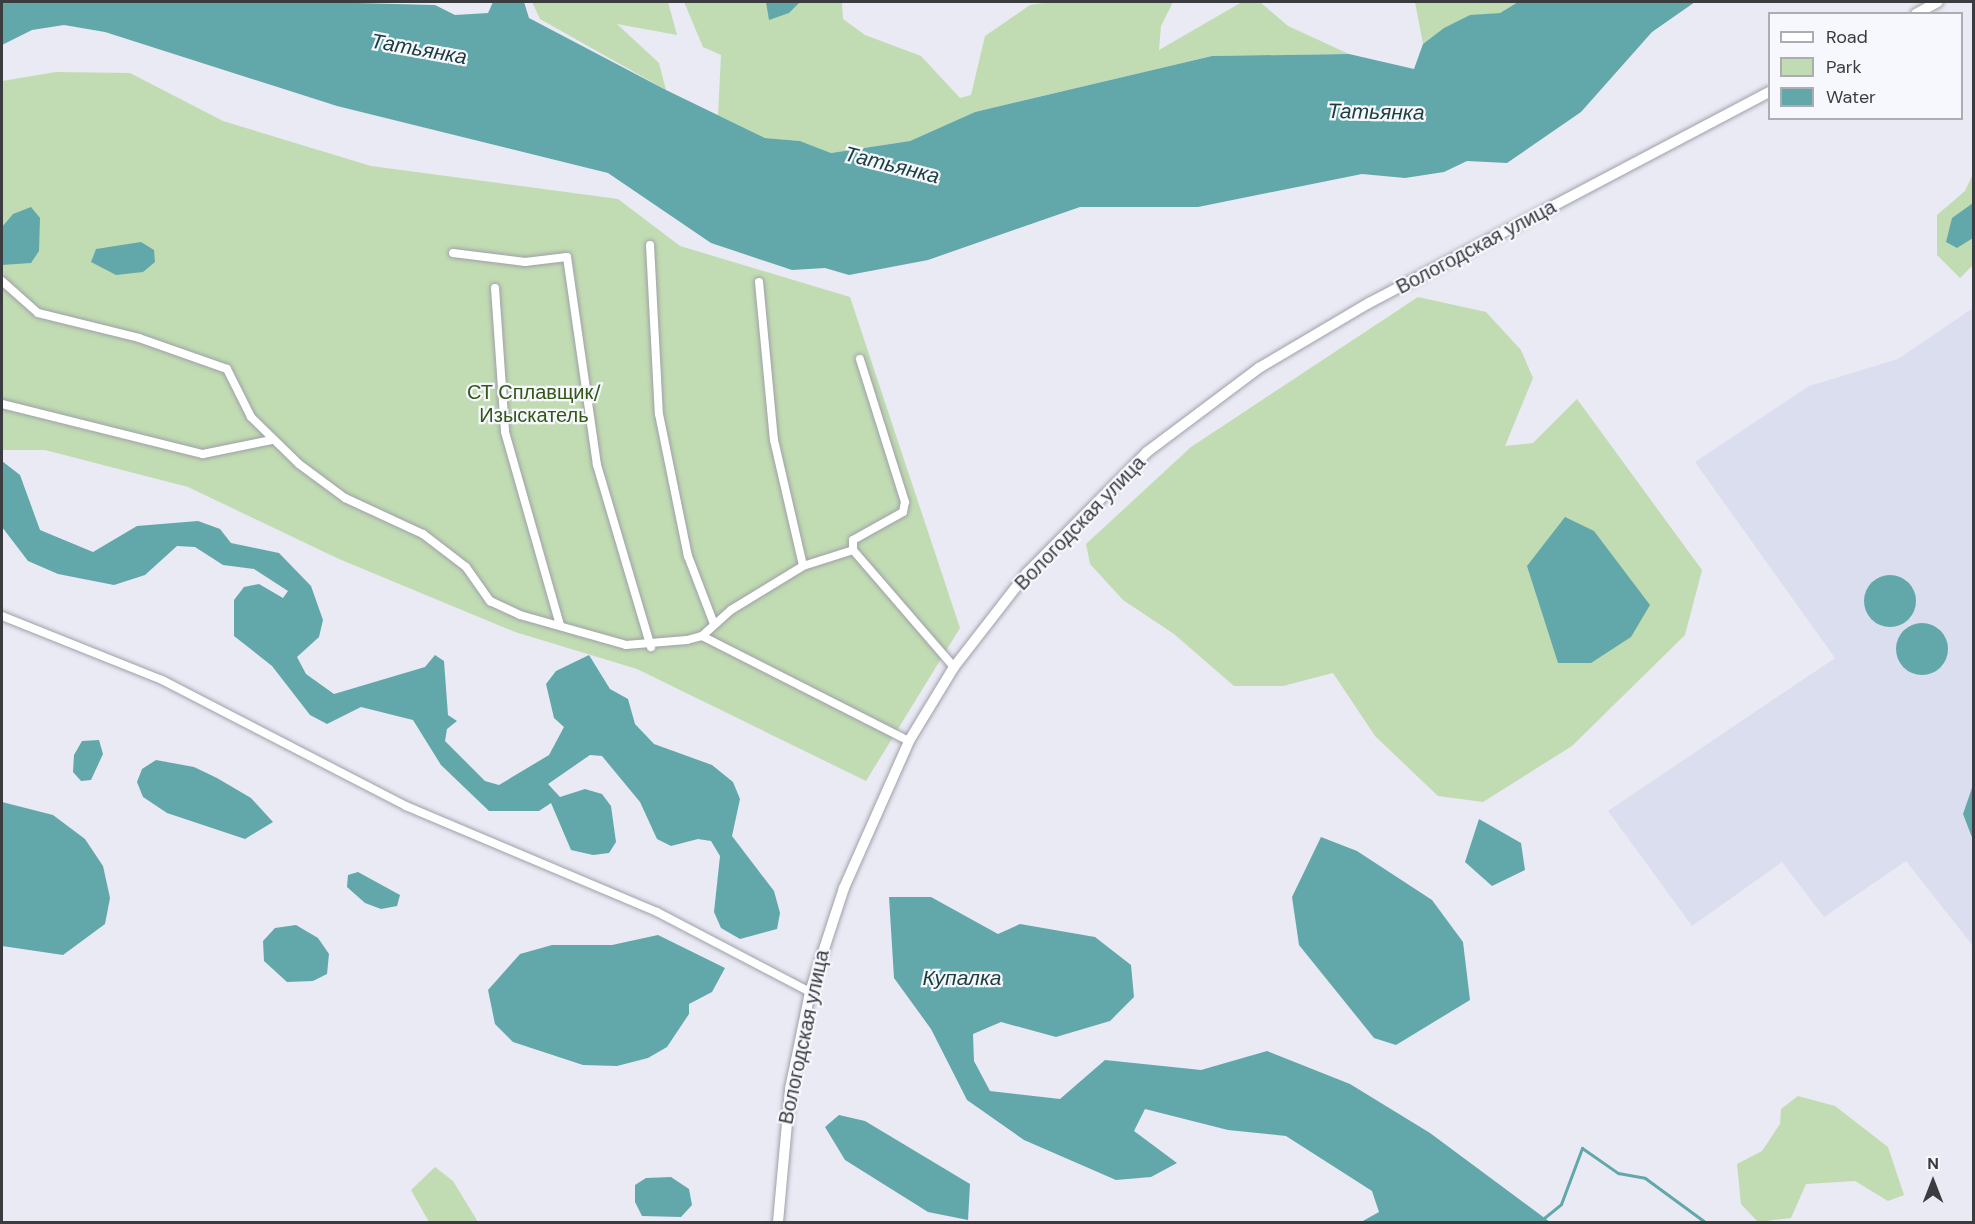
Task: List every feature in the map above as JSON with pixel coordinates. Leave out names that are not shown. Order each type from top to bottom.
[{"type":"main road","points":[[1920,12],[1938,2]]},
{"type":"main road","name":"Вологодская улица","points":[[778,1222],[784,1127],[810,992],[844,888],[909,741],[954,667],[1027,573],[1095,500],[1147,453],[1259,368],[1369,303],[1768,93]]},
{"type":"street","points":[[650,245],[659,414],[688,556],[714,624]]},
{"type":"street","points":[[453,254],[525,262],[567,257],[597,465],[651,647]]},
{"type":"street","points":[[2,281],[38,313],[139,338],[227,369],[252,417],[272,440],[345,498],[423,534],[466,567],[490,601],[560,625],[626,645],[651,647],[702,636],[714,624],[803,566],[853,550]]},
{"type":"street","points":[[759,282],[774,440],[803,566]]},
{"type":"street","points":[[495,288],[505,432],[560,625]]},
{"type":"street","points":[[860,359],[904,502],[903,512],[853,540],[853,550],[954,667]]},
{"type":"street","points":[[2,404],[203,454],[272,440]]},
{"type":"street","points":[[2,616],[162,680],[406,806],[657,912],[810,992]]},
{"type":"street","points":[[702,636],[909,741]]},
{"type":"shaded area","points":[[1973,308],[1973,946],[1906,861],[1824,917],[1782,862],[1692,926],[1608,811],[1835,658],[1695,462],[1809,386],[1898,359]]},
{"type":"green space","points":[[532,2],[668,2],[677,35],[617,24],[659,63],[666,90],[540,19]]},
{"type":"green space","points":[[684,2],[842,2],[843,19],[865,35],[921,56],[960,98],[971,95],[985,36],[1030,5],[1050,2],[1173,2],[1161,26],[1159,50],[1242,2],[1260,2],[1288,26],[1349,54],[1212,56],[975,112],[910,141],[831,153],[800,141],[765,138],[718,115],[721,55],[703,47]]},
{"type":"green space","points":[[1415,2],[1518,2],[1500,13],[1470,16],[1423,44]]},
{"type":"green space","name":"СТ Сплавщик/ Изыскатель","points":[[56,72],[130,73],[223,121],[371,166],[618,199],[680,246],[850,297],[960,628],[866,781],[637,669],[515,632],[339,559],[188,487],[45,450],[2,450],[2,81]]},
{"type":"green space","points":[[1973,174],[1973,265],[1960,278],[1937,255],[1937,215],[1965,191]]},
{"type":"green space","points":[[1418,297],[1486,312],[1521,350],[1533,378],[1505,446],[1533,443],[1577,399],[1702,570],[1685,635],[1572,746],[1483,802],[1438,796],[1375,736],[1333,673],[1283,686],[1234,686],[1174,634],[1123,600],[1090,564],[1086,544],[1191,447]]},
{"type":"green space","points":[[1798,1096],[1835,1106],[1888,1147],[1904,1195],[1888,1201],[1855,1181],[1806,1184],[1791,1218],[1758,1222],[1741,1204],[1737,1164],[1762,1151],[1780,1124],[1781,1109]]},
{"type":"green space","points":[[435,1167],[453,1181],[478,1222],[429,1222],[411,1190]]},
{"type":"water","name":"Татьянка","points":[[2,2],[318,2],[435,5],[455,15],[488,13],[493,2],[524,2],[529,18],[666,90],[765,138],[800,141],[831,153],[910,141],[975,112],[1212,56],[1349,54],[1414,69],[1423,44],[1444,28],[1470,15],[1500,13],[1518,2],[1695,2],[1652,32],[1581,112],[1507,163],[1467,161],[1444,172],[1405,178],[1362,174],[1198,207],[1080,207],[928,260],[849,275],[825,268],[792,270],[711,243],[608,173],[337,106],[105,32],[64,25],[32,30],[2,45]]},
{"type":"water","points":[[766,2],[800,2],[789,13],[769,20]]},
{"type":"water","points":[[1973,203],[1973,238],[1957,248],[1946,242],[1952,218]]},
{"type":"water","points":[[31,207],[40,218],[39,251],[31,263],[2,265],[2,227],[13,214]]},
{"type":"water","points":[[141,242],[154,250],[155,262],[143,272],[116,275],[91,262],[96,249]]},
{"type":"water","points":[[2,461],[20,475],[40,530],[93,552],[137,526],[198,521],[220,529],[231,543],[279,553],[311,586],[323,620],[319,637],[297,657],[306,674],[334,694],[425,667],[435,655],[444,661],[448,715],[457,721],[447,729],[445,741],[485,781],[499,785],[549,755],[564,727],[554,718],[546,684],[556,671],[589,655],[610,689],[628,699],[635,724],[654,744],[712,765],[733,782],[740,799],[732,836],[774,891],[780,913],[777,929],[740,939],[721,928],[714,912],[720,856],[711,841],[698,839],[671,846],[657,839],[640,802],[602,756],[590,755],[548,784],[560,797],[585,789],[602,794],[611,806],[616,842],[609,853],[593,855],[571,850],[551,803],[539,811],[489,811],[441,765],[413,720],[361,707],[327,724],[310,715],[272,666],[234,636],[234,600],[244,587],[259,584],[283,598],[288,591],[254,569],[223,565],[195,547],[177,546],[145,575],[114,585],[58,574],[28,561],[2,527]]},
{"type":"water","points":[[1565,517],[1594,531],[1650,605],[1631,637],[1591,663],[1558,663],[1527,566]]},
{"type":"water","points":[[1890,575],[1900,577],[1908,583],[1914,591],[1916,601],[1914,611],[1908,619],[1900,625],[1890,627],[1880,625],[1872,619],[1866,611],[1864,601],[1866,591],[1872,583],[1880,577]]},
{"type":"water","points":[[1922,623],[1932,625],[1940,631],[1946,639],[1948,649],[1946,659],[1940,667],[1932,673],[1922,675],[1912,673],[1904,667],[1898,659],[1896,649],[1898,639],[1904,631],[1912,625]]},
{"type":"water","points":[[99,740],[103,754],[91,780],[81,781],[73,772],[74,755],[82,741]]},
{"type":"water","points":[[156,760],[194,767],[217,778],[251,798],[273,822],[245,839],[167,813],[143,797],[137,782],[142,769]]},
{"type":"water","points":[[1973,785],[1973,840],[1963,814]]},
{"type":"water","points":[[2,802],[53,815],[85,839],[103,866],[110,898],[105,924],[63,955],[2,946]]},
{"type":"water","points":[[1479,819],[1521,843],[1525,870],[1492,886],[1465,862]]},
{"type":"water","points":[[1321,837],[1357,851],[1432,900],[1463,942],[1470,1000],[1396,1045],[1374,1038],[1299,945],[1292,897]]},
{"type":"water","points":[[358,872],[400,895],[397,906],[381,909],[365,903],[347,887],[348,875]]},
{"type":"water","name":"Купалка","points":[[889,897],[931,897],[998,934],[1020,924],[1095,937],[1131,965],[1134,997],[1110,1021],[1056,1037],[1001,1022],[973,1034],[974,1061],[990,1091],[1060,1099],[1105,1060],[1201,1070],[1267,1051],[1350,1084],[1430,1133],[1550,1222],[1361,1222],[1379,1212],[1372,1191],[1286,1136],[1228,1130],[1145,1109],[1134,1131],[1177,1163],[1151,1177],[1116,1180],[1024,1140],[967,1100],[931,1029],[894,978]]},
{"type":"water","points":[[296,925],[318,938],[329,954],[327,974],[313,981],[287,982],[264,961],[263,941],[275,928]]},
{"type":"water","points":[[658,935],[725,968],[712,992],[689,1004],[689,1014],[667,1047],[648,1058],[617,1066],[583,1065],[513,1042],[495,1024],[488,990],[520,954],[552,945],[612,945]]},
{"type":"water","points":[[839,1115],[865,1121],[970,1184],[968,1220],[928,1212],[845,1160],[825,1127]]},
{"type":"water","points":[[671,1177],[689,1189],[692,1205],[681,1217],[642,1216],[635,1202],[635,1185],[646,1178]]},
{"type":"waterway","points":[[1544,1218],[1561,1204],[1582,1148],[1618,1173],[1645,1178],[1705,1222]]}]
